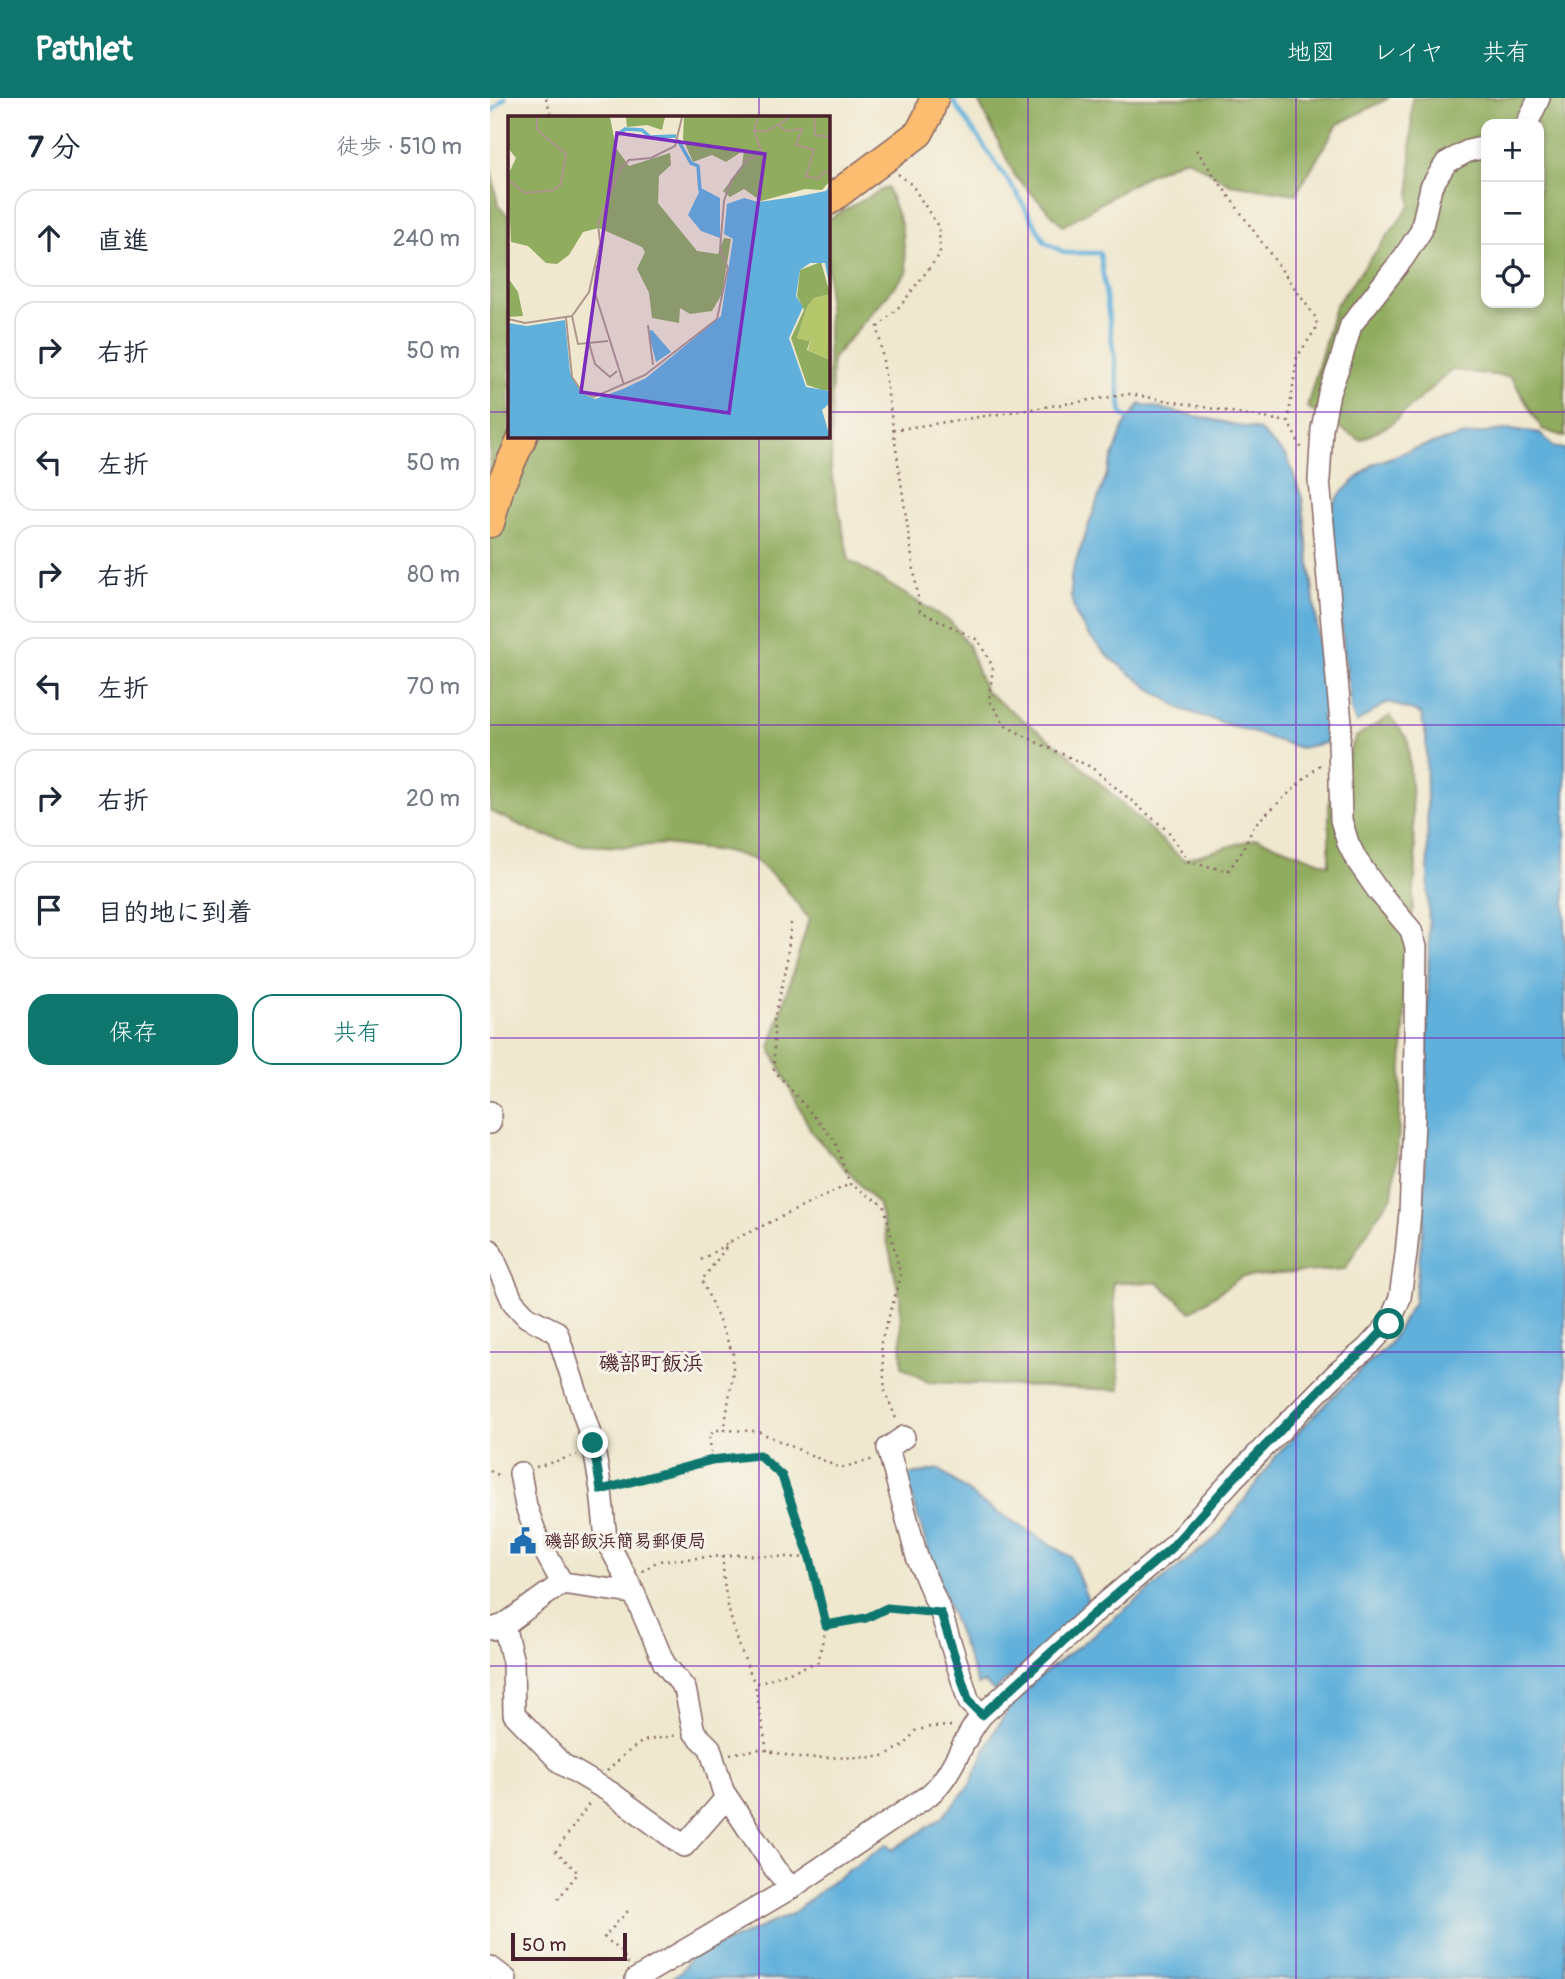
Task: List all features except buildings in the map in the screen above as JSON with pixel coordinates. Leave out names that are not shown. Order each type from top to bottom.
[{"type":"main road","points":[[830,200],[919,133],[934,98]]},
{"type":"main road","points":[[490,523],[500,486],[522,438]]},
{"type":"street","points":[[1529,119],[1539,98]]},
{"type":"street","points":[[636,1979],[791,1888],[929,1796],[946,1777],[968,1734],[976,1709],[1021,1678],[1170,1549],[1233,1479],[1338,1371],[1366,1349],[1389,1324],[1400,1298],[1410,1213],[1416,947],[1412,930],[1378,891],[1356,859],[1341,820],[1341,723],[1319,480],[1322,429],[1329,393],[1351,325],[1421,231],[1431,187],[1446,163],[1468,151],[1481,148]]},
{"type":"street","points":[[490,1112],[490,1123]]},
{"type":"street","points":[[490,1250],[513,1302],[527,1317],[557,1332],[594,1451],[606,1539],[631,1587],[664,1662],[685,1689],[694,1732],[710,1748],[723,1791],[775,1869],[791,1888]]},
{"type":"street","points":[[896,1442],[917,1557],[941,1613],[976,1709]]},
{"type":"street","points":[[520,1473],[526,1506],[537,1537],[562,1583]]},
{"type":"street","points":[[631,1587],[562,1583],[497,1627],[513,1662],[514,1714],[562,1765],[598,1785],[684,1846],[727,1797]]},
{"type":"street","points":[[490,1967],[506,1979]]},
{"type":"path","points":[[547,98],[552,116]]},
{"type":"path","points":[[1196,150],[1317,318],[1317,327],[1297,357],[1288,422],[1305,456],[1320,470]]},
{"type":"path","points":[[882,162],[912,185],[939,228],[940,254],[901,305],[878,327],[920,611],[978,640],[993,667],[989,700],[1006,726],[1091,767],[1168,831],[1189,862],[1228,870],[1241,853],[1255,824],[1320,764],[1339,759]]},
{"type":"path","points":[[893,430],[1130,394],[1288,422]]},
{"type":"path","points":[[712,1460],[709,1436],[716,1430],[757,1431],[839,1468],[876,1458],[896,1442],[885,1391],[881,1342],[901,1277],[884,1205],[850,1184],[835,1141],[774,1070],[774,1020],[786,969],[791,923]]},
{"type":"path","points":[[701,1260],[731,1241],[850,1184]]},
{"type":"path","points":[[724,1431],[733,1354],[702,1280],[731,1241]]},
{"type":"path","points":[[490,1471],[513,1475],[594,1451]]},
{"type":"path","points":[[601,1490],[712,1460],[759,1455],[782,1476],[810,1558],[826,1625],[818,1662],[755,1684]]},
{"type":"path","points":[[631,1587],[658,1561],[736,1555],[810,1558]]},
{"type":"path","points":[[723,1556],[723,1579],[740,1651],[755,1684],[766,1751]]},
{"type":"path","points":[[826,1625],[866,1618],[887,1608],[941,1613]]},
{"type":"path","points":[[712,1756],[760,1749],[799,1758],[881,1757],[905,1745],[915,1731],[930,1727],[950,1727],[976,1709]]},
{"type":"path","points":[[558,1899],[578,1873],[556,1851],[598,1785],[625,1754],[643,1741],[694,1732]]},
{"type":"path","points":[[628,1911],[604,1937],[621,1952],[636,1979]]},
{"type":"green space","points":[[977,98],[1389,98],[1338,124],[1296,194],[1230,184],[1186,158],[1146,176],[1063,226],[1015,176]]},
{"type":"green space","points":[[1412,98],[1565,98],[1565,437],[1542,429],[1511,377],[1452,370],[1390,425],[1360,440],[1307,407],[1335,306],[1410,206]]},
{"type":"green space","points":[[490,166],[498,205],[508,216],[508,438],[830,438],[830,218],[887,187],[901,224],[907,272],[832,359],[831,472],[849,560],[951,622],[968,645],[985,691],[1066,752],[1183,860],[1257,838],[1329,865],[1329,801],[1356,737],[1390,716],[1408,740],[1416,866],[1398,1144],[1392,1196],[1345,1269],[1241,1277],[1191,1312],[1159,1283],[1113,1282],[1120,1390],[928,1382],[902,1367],[900,1297],[879,1205],[812,1133],[770,1048],[809,919],[782,884],[755,860],[730,852],[664,844],[624,847],[582,845],[539,834],[490,811]]},
{"type":"water","points":[[1140,404],[1259,430],[1287,457],[1302,498],[1327,713],[1321,716],[1328,738],[1326,743],[1300,748],[1184,710],[1149,688],[1110,658],[1089,636],[1076,615],[1071,597],[1071,575],[1124,426]]},
{"type":"water","points":[[1511,429],[1540,433],[1554,447],[1565,449],[1565,1979],[670,1979],[681,1972],[690,1958],[792,1914],[833,1881],[887,1844],[892,1850],[942,1818],[970,1785],[994,1732],[1010,1707],[1037,1679],[1218,1536],[1279,1452],[1389,1344],[1414,1302],[1424,1219],[1429,941],[1426,736],[1421,714],[1388,702],[1356,723],[1351,710],[1328,512],[1342,492],[1373,464],[1413,449],[1461,436]]},
{"type":"water","points":[[939,1469],[981,1502],[1071,1557],[1091,1609],[994,1691],[983,1682],[978,1685],[932,1563],[906,1476]]},
{"type":"waterway","points":[[490,113],[505,98]]},
{"type":"waterway","points":[[951,98],[1017,194],[1045,242],[1065,253],[1100,253],[1122,414],[1132,421]]},
{"type":"place","name":"磯部飯浜簡易郵便局","points":[[523,1541]]},
{"type":"district","name":"磯部町飯浜","points":[[651,1363]]},
{"type":"route","points":[[593,1443],[601,1490],[712,1460],[759,1455],[782,1476],[810,1558],[826,1625],[866,1618],[887,1608],[941,1613],[969,1702],[982,1715],[1170,1549],[1233,1479],[1338,1371],[1366,1349],[1389,1324]]}]
